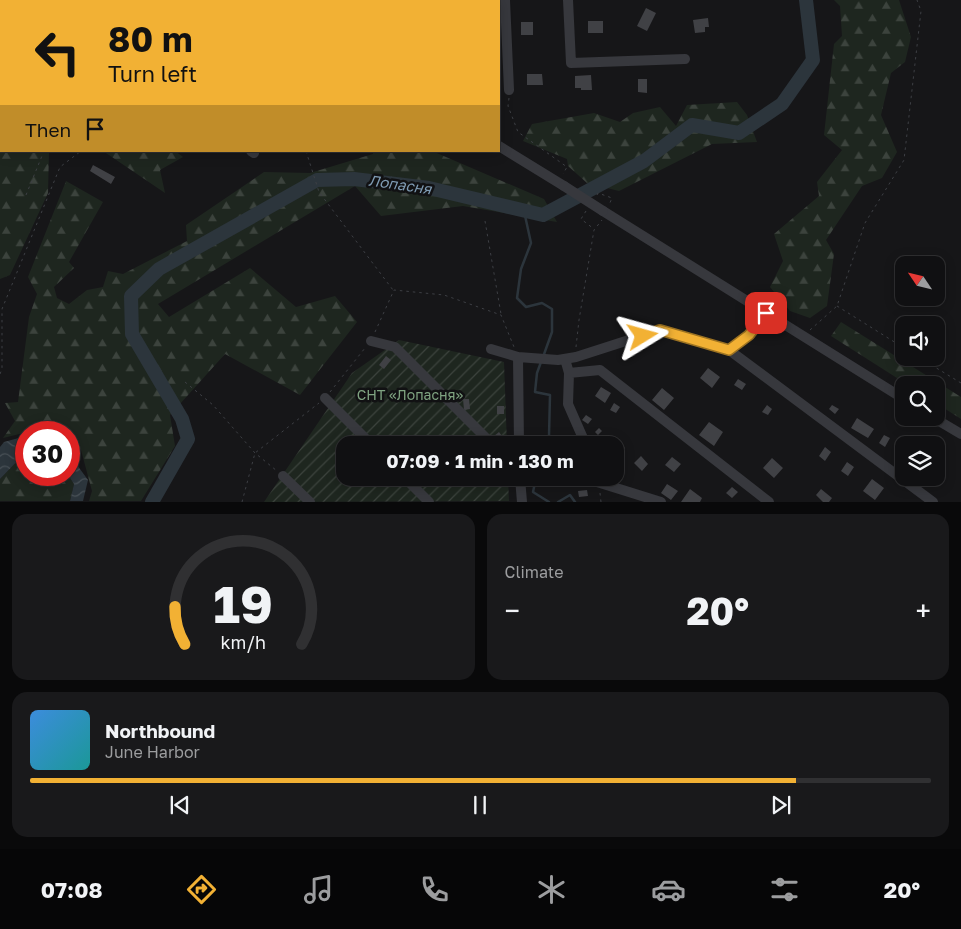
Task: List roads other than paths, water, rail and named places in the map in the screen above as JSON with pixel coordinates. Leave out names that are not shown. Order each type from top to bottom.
[{"type":"street","points":[[505,0],[509,90]]},
{"type":"street","points":[[568,0],[571,63],[685,59]]},
{"type":"street","points":[[500,147],[562,183],[603,215],[895,393]]},
{"type":"street","points":[[729,350],[749,335],[766,313]]},
{"type":"street","points":[[491,349],[532,359],[566,358],[660,330],[729,350],[934,502]]},
{"type":"street","points":[[371,341],[395,348],[483,436]]},
{"type":"street","points":[[518,357],[519,436]]},
{"type":"street","points":[[566,358],[569,373],[568,404],[582,436]]},
{"type":"street","points":[[569,373],[600,370],[769,502]]},
{"type":"street","points":[[325,398],[363,436]]},
{"type":"street","points":[[945,425],[961,434]]},
{"type":"street","points":[[284,476],[310,502]]},
{"type":"street","points":[[413,486],[429,502]]},
{"type":"street","points":[[521,486],[522,502]]},
{"type":"street","points":[[611,486],[661,502]]},
{"type":"water","points":[[15,439],[15,463],[0,479],[0,447],[4,442]]},
{"type":"water","points":[[80,469],[88,480],[83,501],[70,501],[74,486],[80,486]]},
{"type":"waterway","name":"Лопасня","points":[[152,502],[188,439],[182,419],[132,334],[131,296],[159,269],[317,180],[354,179],[429,188],[543,215],[644,161],[692,125],[739,133],[782,104],[813,60],[806,0]]},
{"type":"waterway","points":[[524,211],[531,243],[521,269],[517,298],[526,307],[542,303],[552,309],[552,332],[543,357]]},
{"type":"waterway","points":[[541,362],[537,373],[535,392],[550,395],[549,436]]},
{"type":"waterway","points":[[534,486],[533,492],[549,502]]},
{"type":"waterway","points":[[558,502],[570,495],[575,502]]},
{"type":"park label","name":"СНТ «Лопасня»","points":[[410,395]]}]
